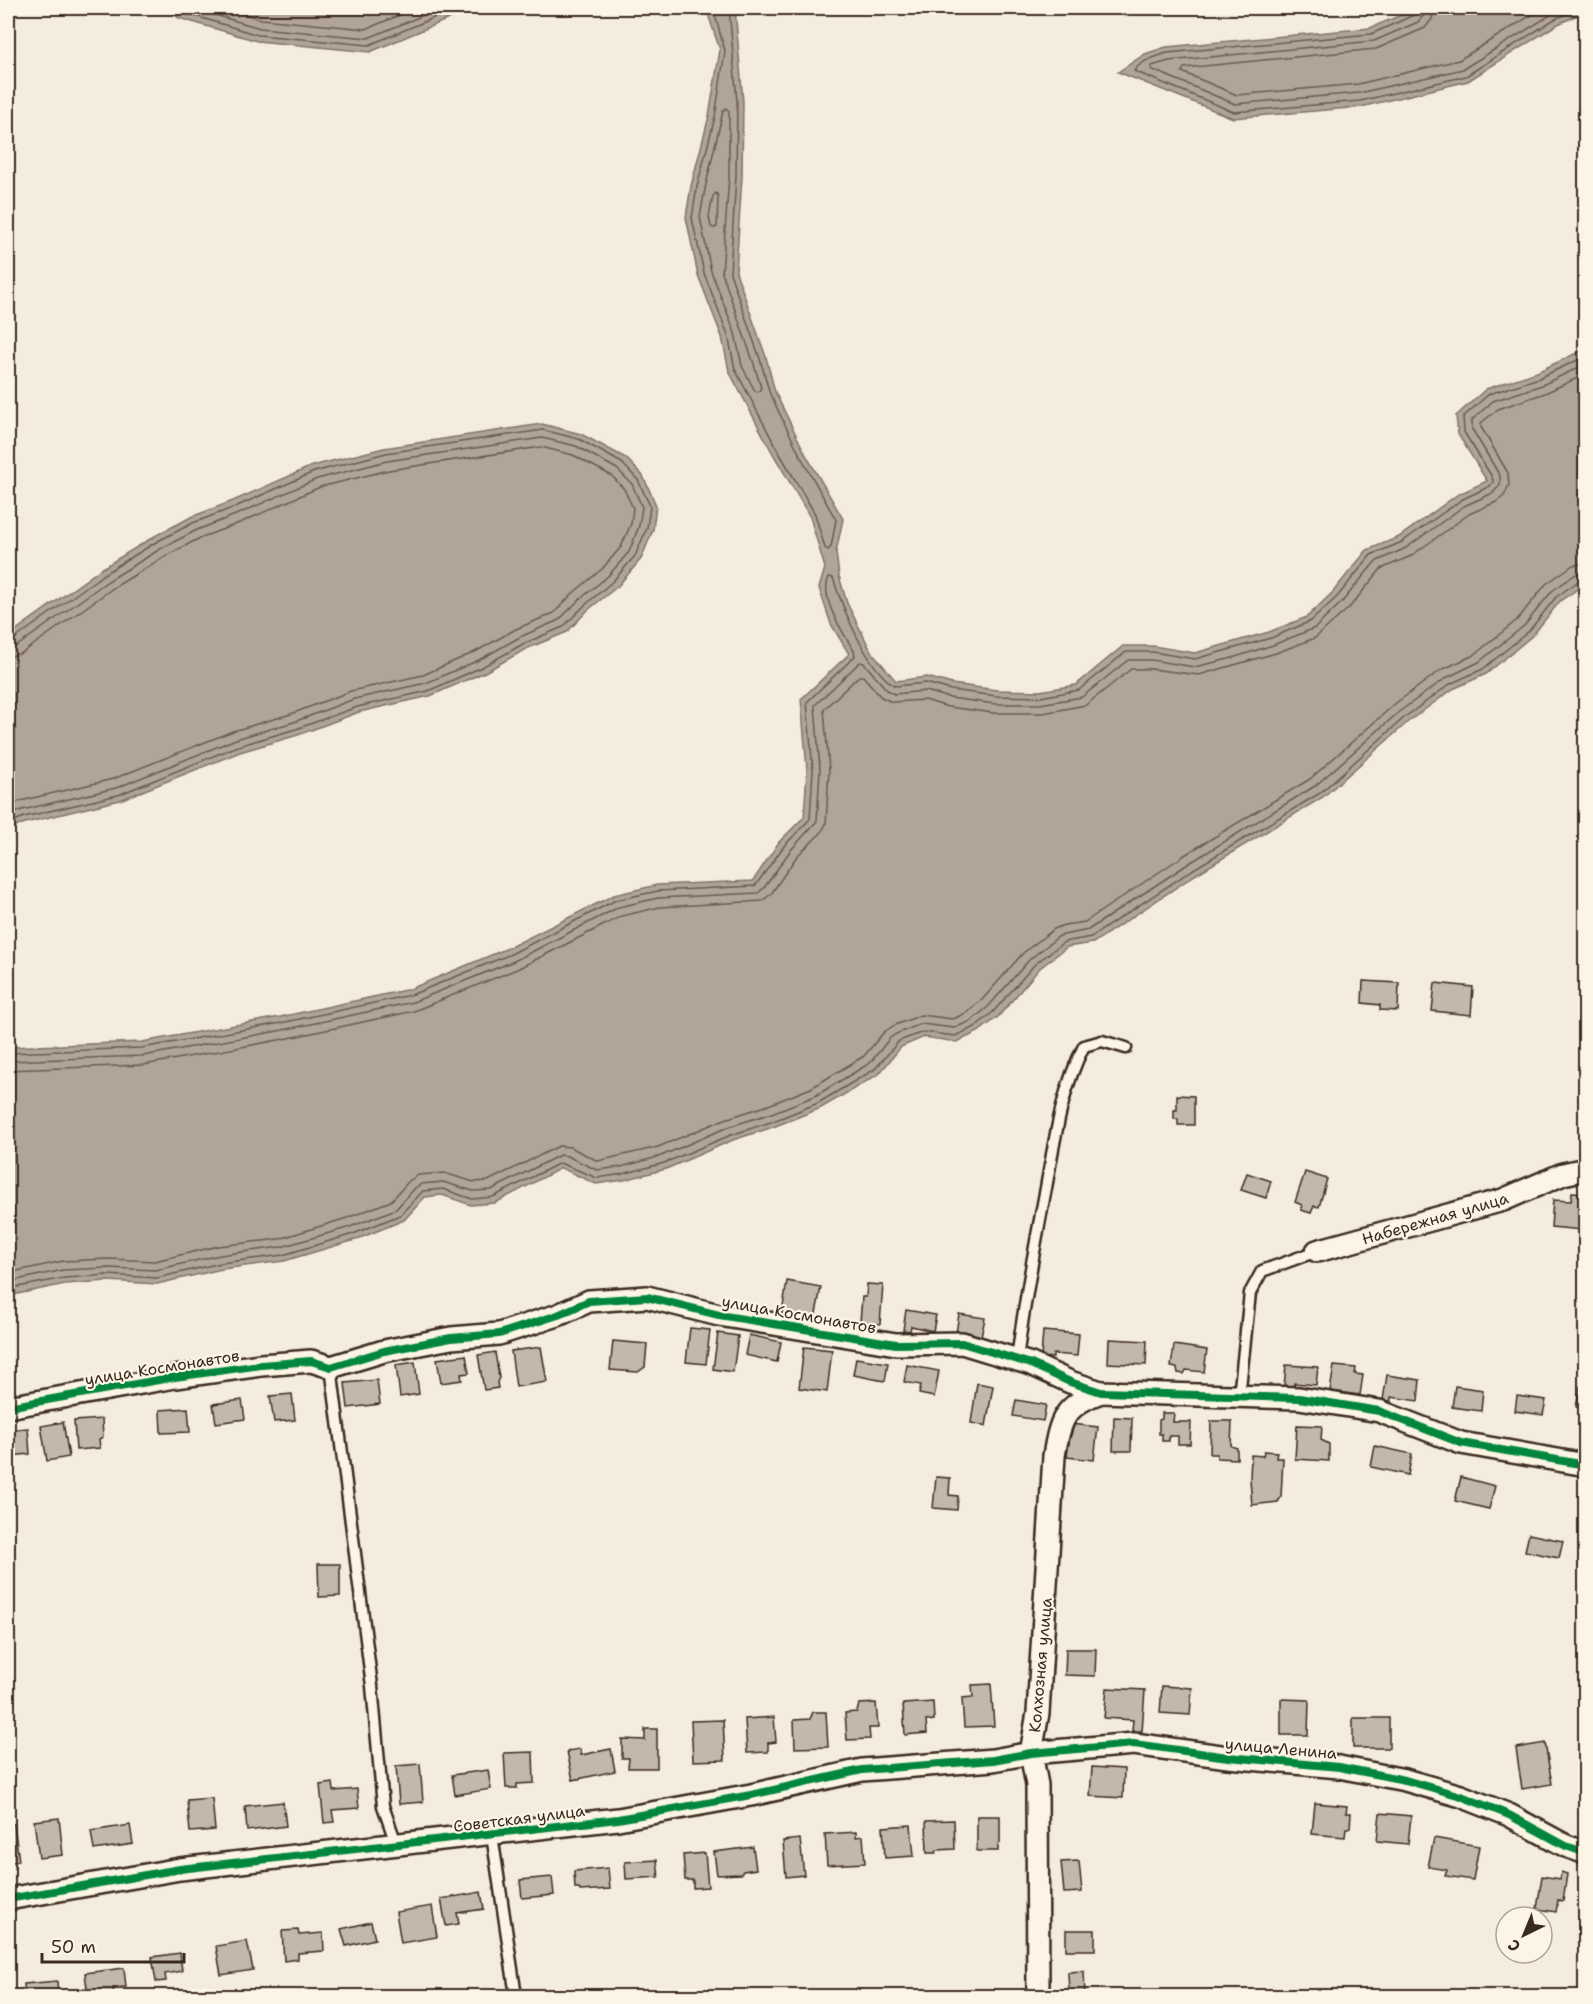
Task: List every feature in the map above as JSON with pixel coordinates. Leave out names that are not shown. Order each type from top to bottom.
[{"type":"street","name":"Набережная улица","points":[[1317,1251],[1503,1200],[1563,1174],[1586,1169]]},
{"type":"street","name":"улица Космонавтов","points":[[8,1407],[175,1377],[261,1365],[311,1361],[331,1367],[384,1352],[451,1338],[499,1334],[558,1315],[589,1301],[647,1297],[719,1315],[896,1344],[962,1343],[1030,1364],[1070,1382],[1101,1392],[1299,1398],[1379,1411],[1461,1443],[1586,1465]]},
{"type":"street","name":"Колхозная улица","points":[[1038,1996],[1038,1785],[1031,1753],[1038,1713],[1054,1456],[1058,1430],[1066,1413],[1082,1398],[1101,1392]]},
{"type":"street","name":"улица Ленина","points":[[1031,1753],[1134,1744],[1228,1757],[1339,1767],[1405,1780],[1461,1796],[1509,1815],[1566,1846],[1586,1853]]},
{"type":"street","name":"Советская улица","points":[[8,1899],[180,1869],[618,1819],[751,1795],[862,1770],[993,1760],[1031,1753]]},
{"type":"lane","points":[[1017,1360],[1023,1306],[1062,1106],[1072,1069],[1084,1046],[1102,1041],[1126,1048]]},
{"type":"lane","points":[[1239,1397],[1250,1293],[1262,1271],[1317,1251]]},
{"type":"lane","points":[[331,1367],[368,1652],[383,1806],[396,1845]]},
{"type":"lane","points":[[492,1834],[516,1996]]},
{"type":"water","points":[[165,8],[310,8],[326,10],[469,8],[451,18],[370,52],[257,41],[179,18]]},
{"type":"water","points":[[706,8],[735,8],[743,102],[742,176],[736,272],[766,357],[775,392],[806,455],[843,519],[836,552],[839,576],[847,603],[871,651],[896,681],[927,677],[952,684],[997,690],[1040,691],[1076,685],[1123,646],[1153,646],[1195,653],[1269,632],[1307,617],[1332,593],[1367,550],[1399,537],[1457,495],[1487,481],[1458,434],[1456,416],[1486,389],[1537,372],[1585,349],[1585,584],[1560,601],[1533,635],[1486,674],[1453,689],[1409,721],[1323,797],[1195,875],[1093,943],[1067,947],[1040,968],[998,1017],[978,1032],[957,1042],[924,1037],[901,1047],[879,1074],[821,1108],[733,1140],[666,1169],[624,1180],[596,1184],[561,1168],[495,1203],[471,1205],[442,1195],[425,1197],[404,1220],[355,1240],[284,1261],[222,1269],[157,1284],[108,1281],[65,1284],[8,1296],[8,1047],[142,1042],[280,1017],[410,989],[508,948],[614,895],[657,885],[753,881],[779,842],[804,817],[807,770],[801,699],[849,654],[831,624],[819,588],[825,568],[810,517],[729,371],[722,337],[698,275],[686,217],[691,186],[709,116],[720,50]]},
{"type":"water","points":[[1418,8],[1585,8],[1586,11],[1556,25],[1468,81],[1361,107],[1233,118],[1118,72],[1145,54],[1166,47],[1370,28]]},
{"type":"water","points":[[542,424],[581,434],[626,458],[643,476],[656,505],[653,530],[641,559],[618,586],[588,610],[567,632],[526,649],[485,672],[430,696],[359,712],[298,735],[240,752],[120,800],[25,823],[8,830],[8,636],[101,569],[155,536],[191,517],[312,466],[384,448]]},
{"type":"building","points":[[1363,981],[1399,983],[1398,1011],[1380,1010],[1380,1005],[1362,1003]]},
{"type":"building","points":[[1435,983],[1473,987],[1471,1015],[1432,1011]]},
{"type":"building","points":[[1177,1095],[1194,1096],[1194,1125],[1178,1125],[1178,1119],[1174,1119],[1174,1110],[1177,1110]]},
{"type":"building","points":[[1305,1172],[1327,1179],[1319,1207],[1314,1206],[1311,1213],[1301,1210],[1302,1205],[1295,1202]]},
{"type":"building","points":[[1247,1173],[1271,1181],[1266,1198],[1241,1190]]},
{"type":"building","points":[[1572,1192],[1585,1193],[1582,1230],[1551,1227],[1553,1200],[1571,1201]]},
{"type":"building","points":[[787,1281],[821,1287],[815,1319],[782,1313]]},
{"type":"building","points":[[867,1284],[883,1285],[880,1324],[860,1322],[862,1297],[866,1297]]},
{"type":"building","points":[[906,1310],[936,1315],[933,1331],[911,1326],[910,1331],[903,1330]]},
{"type":"building","points":[[959,1314],[985,1318],[981,1337],[956,1333]]},
{"type":"building","points":[[690,1328],[710,1330],[706,1364],[686,1362]]},
{"type":"building","points":[[1043,1331],[1079,1334],[1077,1356],[1053,1354],[1053,1358],[1041,1357]]},
{"type":"building","points":[[718,1333],[738,1336],[733,1372],[713,1369]]},
{"type":"building","points":[[749,1335],[781,1342],[777,1362],[745,1355]]},
{"type":"building","points":[[1109,1339],[1147,1341],[1146,1365],[1108,1363]]},
{"type":"building","points":[[613,1341],[647,1344],[645,1367],[638,1372],[610,1370]]},
{"type":"building","points":[[1174,1345],[1207,1350],[1204,1372],[1186,1370],[1184,1374],[1178,1373],[1177,1368],[1171,1367]]},
{"type":"building","points":[[541,1347],[547,1382],[516,1387],[511,1351]]},
{"type":"building","points":[[804,1347],[832,1350],[827,1392],[799,1388]]},
{"type":"building","points":[[495,1352],[499,1378],[498,1388],[484,1390],[478,1355]]},
{"type":"building","points":[[466,1355],[469,1373],[461,1374],[462,1380],[441,1383],[437,1359]]},
{"type":"building","points":[[856,1358],[888,1363],[885,1381],[853,1375]]},
{"type":"building","points":[[415,1362],[419,1394],[400,1397],[396,1365]]},
{"type":"building","points":[[907,1365],[939,1371],[934,1397],[919,1394],[921,1385],[904,1382]]},
{"type":"building","points":[[1286,1365],[1318,1367],[1316,1385],[1294,1383],[1294,1387],[1284,1387]]},
{"type":"building","points":[[1334,1366],[1356,1368],[1355,1374],[1363,1375],[1360,1395],[1330,1391]]},
{"type":"building","points":[[1387,1375],[1420,1380],[1418,1401],[1391,1397],[1391,1401],[1383,1400]]},
{"type":"building","points":[[377,1380],[380,1404],[348,1408],[345,1383]]},
{"type":"building","points":[[977,1383],[993,1386],[986,1426],[971,1423]]},
{"type":"building","points":[[1455,1386],[1483,1390],[1481,1411],[1452,1407]]},
{"type":"building","points":[[1580,1386],[1586,1387],[1586,1423],[1581,1422],[1584,1409],[1576,1407]]},
{"type":"building","points":[[292,1394],[295,1420],[274,1422],[270,1396]]},
{"type":"building","points":[[1517,1396],[1546,1400],[1543,1415],[1515,1411]]},
{"type":"building","points":[[242,1400],[245,1419],[216,1423],[213,1404]]},
{"type":"building","points":[[1016,1400],[1046,1405],[1043,1421],[1013,1416]]},
{"type":"building","points":[[188,1408],[190,1432],[161,1433],[160,1410]]},
{"type":"building","points":[[1162,1413],[1174,1413],[1173,1422],[1191,1422],[1190,1444],[1178,1444],[1178,1436],[1169,1436],[1169,1441],[1162,1441],[1162,1434],[1159,1434],[1159,1420],[1162,1419]]},
{"type":"building","points":[[1114,1417],[1132,1418],[1131,1451],[1113,1451]]},
{"type":"building","points":[[102,1419],[103,1437],[99,1439],[100,1448],[76,1450],[74,1421]]},
{"type":"building","points":[[1211,1421],[1232,1421],[1231,1446],[1237,1448],[1237,1459],[1217,1458],[1217,1454],[1210,1454]]},
{"type":"building","points":[[63,1422],[69,1457],[47,1461],[41,1426]]},
{"type":"building","points":[[1071,1424],[1098,1427],[1094,1460],[1067,1457]]},
{"type":"building","points":[[1297,1425],[1322,1426],[1321,1440],[1329,1444],[1329,1461],[1295,1459]]},
{"type":"building","points":[[28,1428],[30,1454],[9,1456],[8,1430]]},
{"type":"building","points":[[1375,1446],[1412,1454],[1408,1475],[1371,1467]]},
{"type":"building","points":[[1264,1451],[1277,1452],[1276,1458],[1283,1458],[1281,1497],[1278,1502],[1252,1505],[1251,1455],[1263,1456]]},
{"type":"building","points":[[936,1477],[950,1478],[949,1495],[958,1496],[957,1510],[933,1508]]},
{"type":"building","points":[[1461,1477],[1495,1486],[1489,1509],[1455,1501]]},
{"type":"building","points":[[1529,1534],[1563,1541],[1559,1558],[1525,1551]]},
{"type":"building","points":[[318,1564],[340,1564],[340,1596],[319,1597]]},
{"type":"building","points":[[1066,1649],[1096,1649],[1095,1676],[1065,1675]]},
{"type":"building","points":[[991,1684],[994,1726],[964,1727],[962,1698],[973,1697],[972,1685]]},
{"type":"building","points":[[1162,1686],[1192,1688],[1190,1715],[1160,1713]]},
{"type":"building","points":[[1107,1688],[1145,1690],[1142,1731],[1132,1731],[1133,1720],[1104,1718]]},
{"type":"building","points":[[1281,1699],[1309,1700],[1308,1735],[1281,1735]]},
{"type":"building","points":[[933,1702],[934,1720],[926,1721],[927,1733],[905,1735],[903,1704]]},
{"type":"building","points":[[876,1703],[878,1728],[869,1728],[870,1739],[847,1740],[845,1713],[857,1712],[859,1704]]},
{"type":"building","points":[[813,1712],[826,1712],[828,1747],[795,1748],[794,1720],[810,1719]]},
{"type":"building","points":[[774,1717],[776,1742],[768,1743],[768,1752],[747,1753],[745,1719]]},
{"type":"building","points":[[1353,1718],[1389,1718],[1389,1748],[1353,1748]]},
{"type":"building","points":[[723,1720],[725,1760],[693,1761],[691,1721]]},
{"type":"building","points":[[645,1729],[657,1729],[657,1768],[628,1768],[629,1758],[622,1758],[622,1739],[645,1740]]},
{"type":"building","points":[[1545,1743],[1552,1784],[1522,1789],[1516,1748]]},
{"type":"building","points":[[580,1749],[581,1755],[611,1749],[615,1771],[573,1780],[567,1751]]},
{"type":"building","points":[[533,1752],[534,1783],[517,1784],[517,1788],[506,1788],[504,1753]]},
{"type":"building","points":[[420,1764],[423,1802],[399,1804],[396,1766]]},
{"type":"building","points":[[1092,1767],[1124,1769],[1123,1798],[1090,1796]]},
{"type":"building","points":[[488,1770],[491,1789],[455,1795],[452,1775]]},
{"type":"building","points":[[333,1783],[334,1791],[357,1789],[359,1808],[332,1810],[334,1822],[324,1823],[320,1785]]},
{"type":"building","points":[[212,1798],[215,1830],[190,1832],[187,1800]]},
{"type":"building","points":[[283,1802],[286,1826],[247,1831],[245,1806]]},
{"type":"building","points":[[1315,1803],[1347,1806],[1346,1813],[1351,1813],[1350,1828],[1346,1828],[1345,1837],[1312,1834]]},
{"type":"building","points":[[1380,1813],[1411,1816],[1408,1844],[1377,1841]]},
{"type":"building","points":[[977,1816],[1000,1816],[998,1851],[977,1851]]},
{"type":"building","points":[[59,1818],[63,1855],[39,1858],[34,1821]]},
{"type":"building","points":[[954,1820],[955,1849],[927,1853],[926,1821]]},
{"type":"building","points":[[8,1824],[14,1824],[19,1861],[8,1863]]},
{"type":"building","points":[[130,1825],[133,1844],[94,1850],[91,1831]]},
{"type":"building","points":[[911,1825],[914,1856],[885,1858],[883,1827]]},
{"type":"building","points":[[856,1832],[856,1837],[863,1836],[865,1863],[827,1865],[825,1834]]},
{"type":"building","points":[[1434,1838],[1479,1846],[1473,1880],[1445,1876],[1447,1870],[1428,1867]]},
{"type":"building","points":[[800,1839],[804,1875],[786,1877],[783,1841]]},
{"type":"building","points":[[753,1847],[756,1869],[743,1871],[741,1874],[717,1875],[714,1852]]},
{"type":"building","points":[[705,1853],[708,1887],[693,1888],[693,1880],[685,1880],[683,1855]]},
{"type":"building","points":[[657,1860],[659,1877],[626,1879],[625,1862]]},
{"type":"building","points":[[1079,1861],[1082,1892],[1064,1893],[1061,1862]]},
{"type":"building","points":[[608,1868],[610,1889],[580,1891],[579,1888],[575,1888],[574,1871]]},
{"type":"building","points":[[1561,1872],[1567,1874],[1563,1901],[1558,1900],[1556,1912],[1554,1912],[1554,1905],[1538,1905],[1542,1876],[1560,1879]]},
{"type":"building","points":[[552,1877],[554,1895],[522,1898],[520,1880]]},
{"type":"building","points":[[481,1892],[484,1909],[457,1913],[459,1924],[446,1926],[441,1899]]},
{"type":"building","points":[[432,1906],[437,1937],[401,1943],[396,1912]]},
{"type":"building","points":[[371,1922],[375,1939],[346,1946],[341,1929]]},
{"type":"building","points":[[298,1930],[299,1935],[323,1933],[324,1951],[298,1953],[298,1959],[284,1961],[282,1931]]},
{"type":"building","points":[[1066,1930],[1095,1930],[1095,1950],[1066,1950]]},
{"type":"building","points":[[247,1941],[253,1970],[221,1975],[216,1946]]},
{"type":"building","points":[[180,1953],[182,1971],[165,1974],[166,1981],[156,1982],[152,1957]]},
{"type":"building","points":[[124,1968],[126,1987],[113,1988],[115,1996],[88,1996],[85,1973]]},
{"type":"building","points":[[1084,1971],[1085,1996],[1064,1996],[1064,1993],[1069,1993],[1068,1972]]},
{"type":"building","points":[[57,1981],[58,1996],[25,1996],[24,1984]]},
{"type":"cycle path","points":[[8,1407],[175,1377],[261,1365],[311,1361],[331,1367],[384,1351],[451,1338],[499,1334],[558,1315],[589,1301],[647,1297],[719,1315],[896,1344],[962,1343],[1031,1364],[1070,1382],[1101,1392],[1299,1398],[1379,1411],[1461,1443],[1586,1465]]},
{"type":"cycle path","points":[[8,1899],[180,1869],[618,1819],[751,1795],[862,1770],[993,1760],[1031,1753],[1134,1744],[1228,1757],[1339,1767],[1405,1780],[1461,1796],[1509,1815],[1566,1846],[1586,1853]]}]
